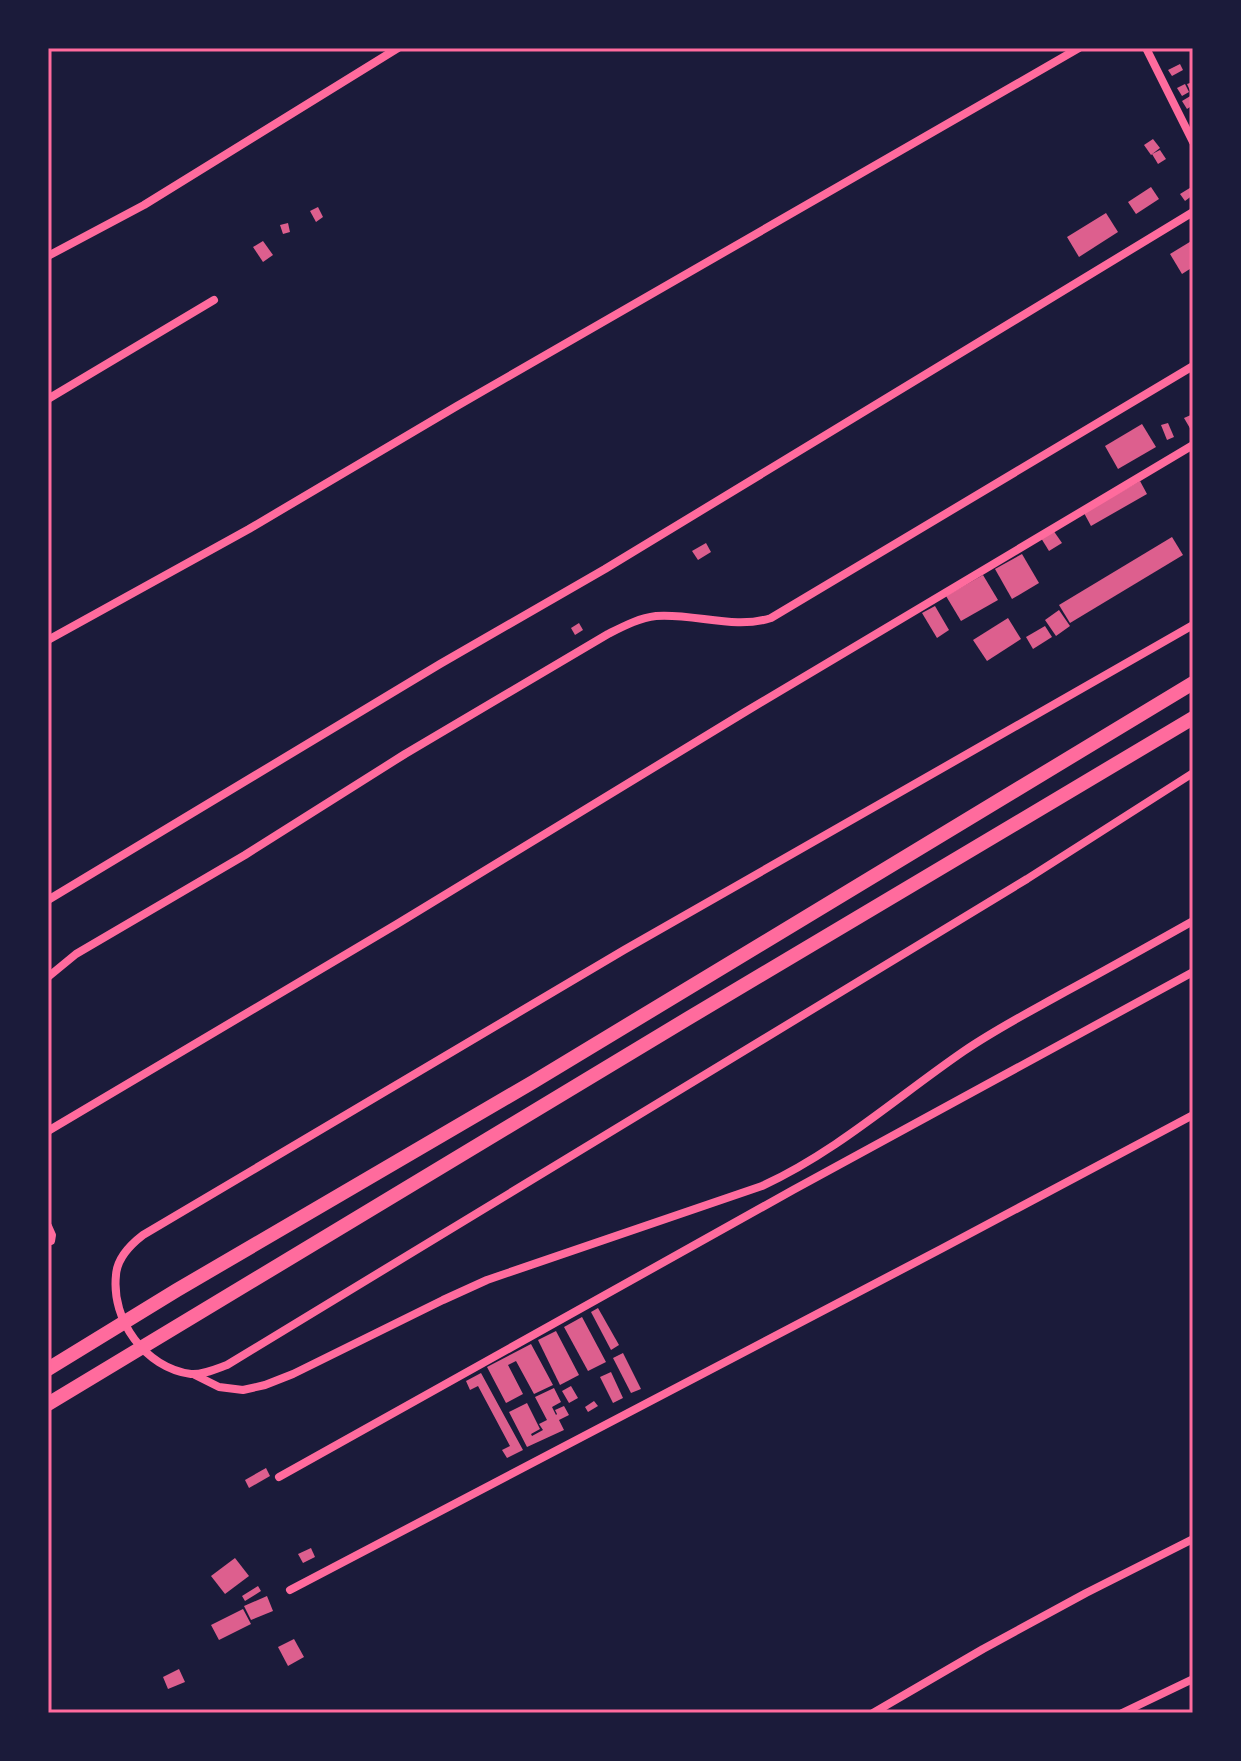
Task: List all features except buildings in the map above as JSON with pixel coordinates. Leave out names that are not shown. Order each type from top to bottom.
[{"type":"highway","points":[[48,1369],[533,1082],[1193,683]]},
{"type":"highway","points":[[48,1404],[1193,718]]},
{"type":"street","points":[[48,256],[144,205],[398,48]]},
{"type":"street","points":[[48,640],[249,529],[1079,48]]},
{"type":"street","points":[[1146,48],[1193,142]]},
{"type":"street","points":[[48,900],[440,664],[605,569],[1193,212]]},
{"type":"street","points":[[48,399],[214,300]]},
{"type":"street","points":[[48,977],[90,945],[245,855],[405,754],[608,634],[638,620],[656,616],[745,623],[771,618],[1193,366]]},
{"type":"street","points":[[48,1131],[1193,445]]},
{"type":"street","points":[[1193,625],[624,950],[143,1235],[122,1257],[116,1273],[117,1306],[133,1337],[148,1354],[166,1366],[194,1374],[219,1387],[243,1390],[265,1385],[487,1280],[762,1186],[799,1168],[850,1135],[967,1049],[1193,921]]},
{"type":"street","points":[[194,1374],[211,1371],[244,1356],[1027,879],[1193,773]]},
{"type":"street","points":[[279,1477],[807,1182],[1193,972]]},
{"type":"street","points":[[290,1590],[1193,1115]]},
{"type":"street","points":[[48,1226],[52,1235],[48,1242]]},
{"type":"street","points":[[873,1713],[1047,1614],[1193,1539]]},
{"type":"street","points":[[1122,1713],[1193,1679]]}]
